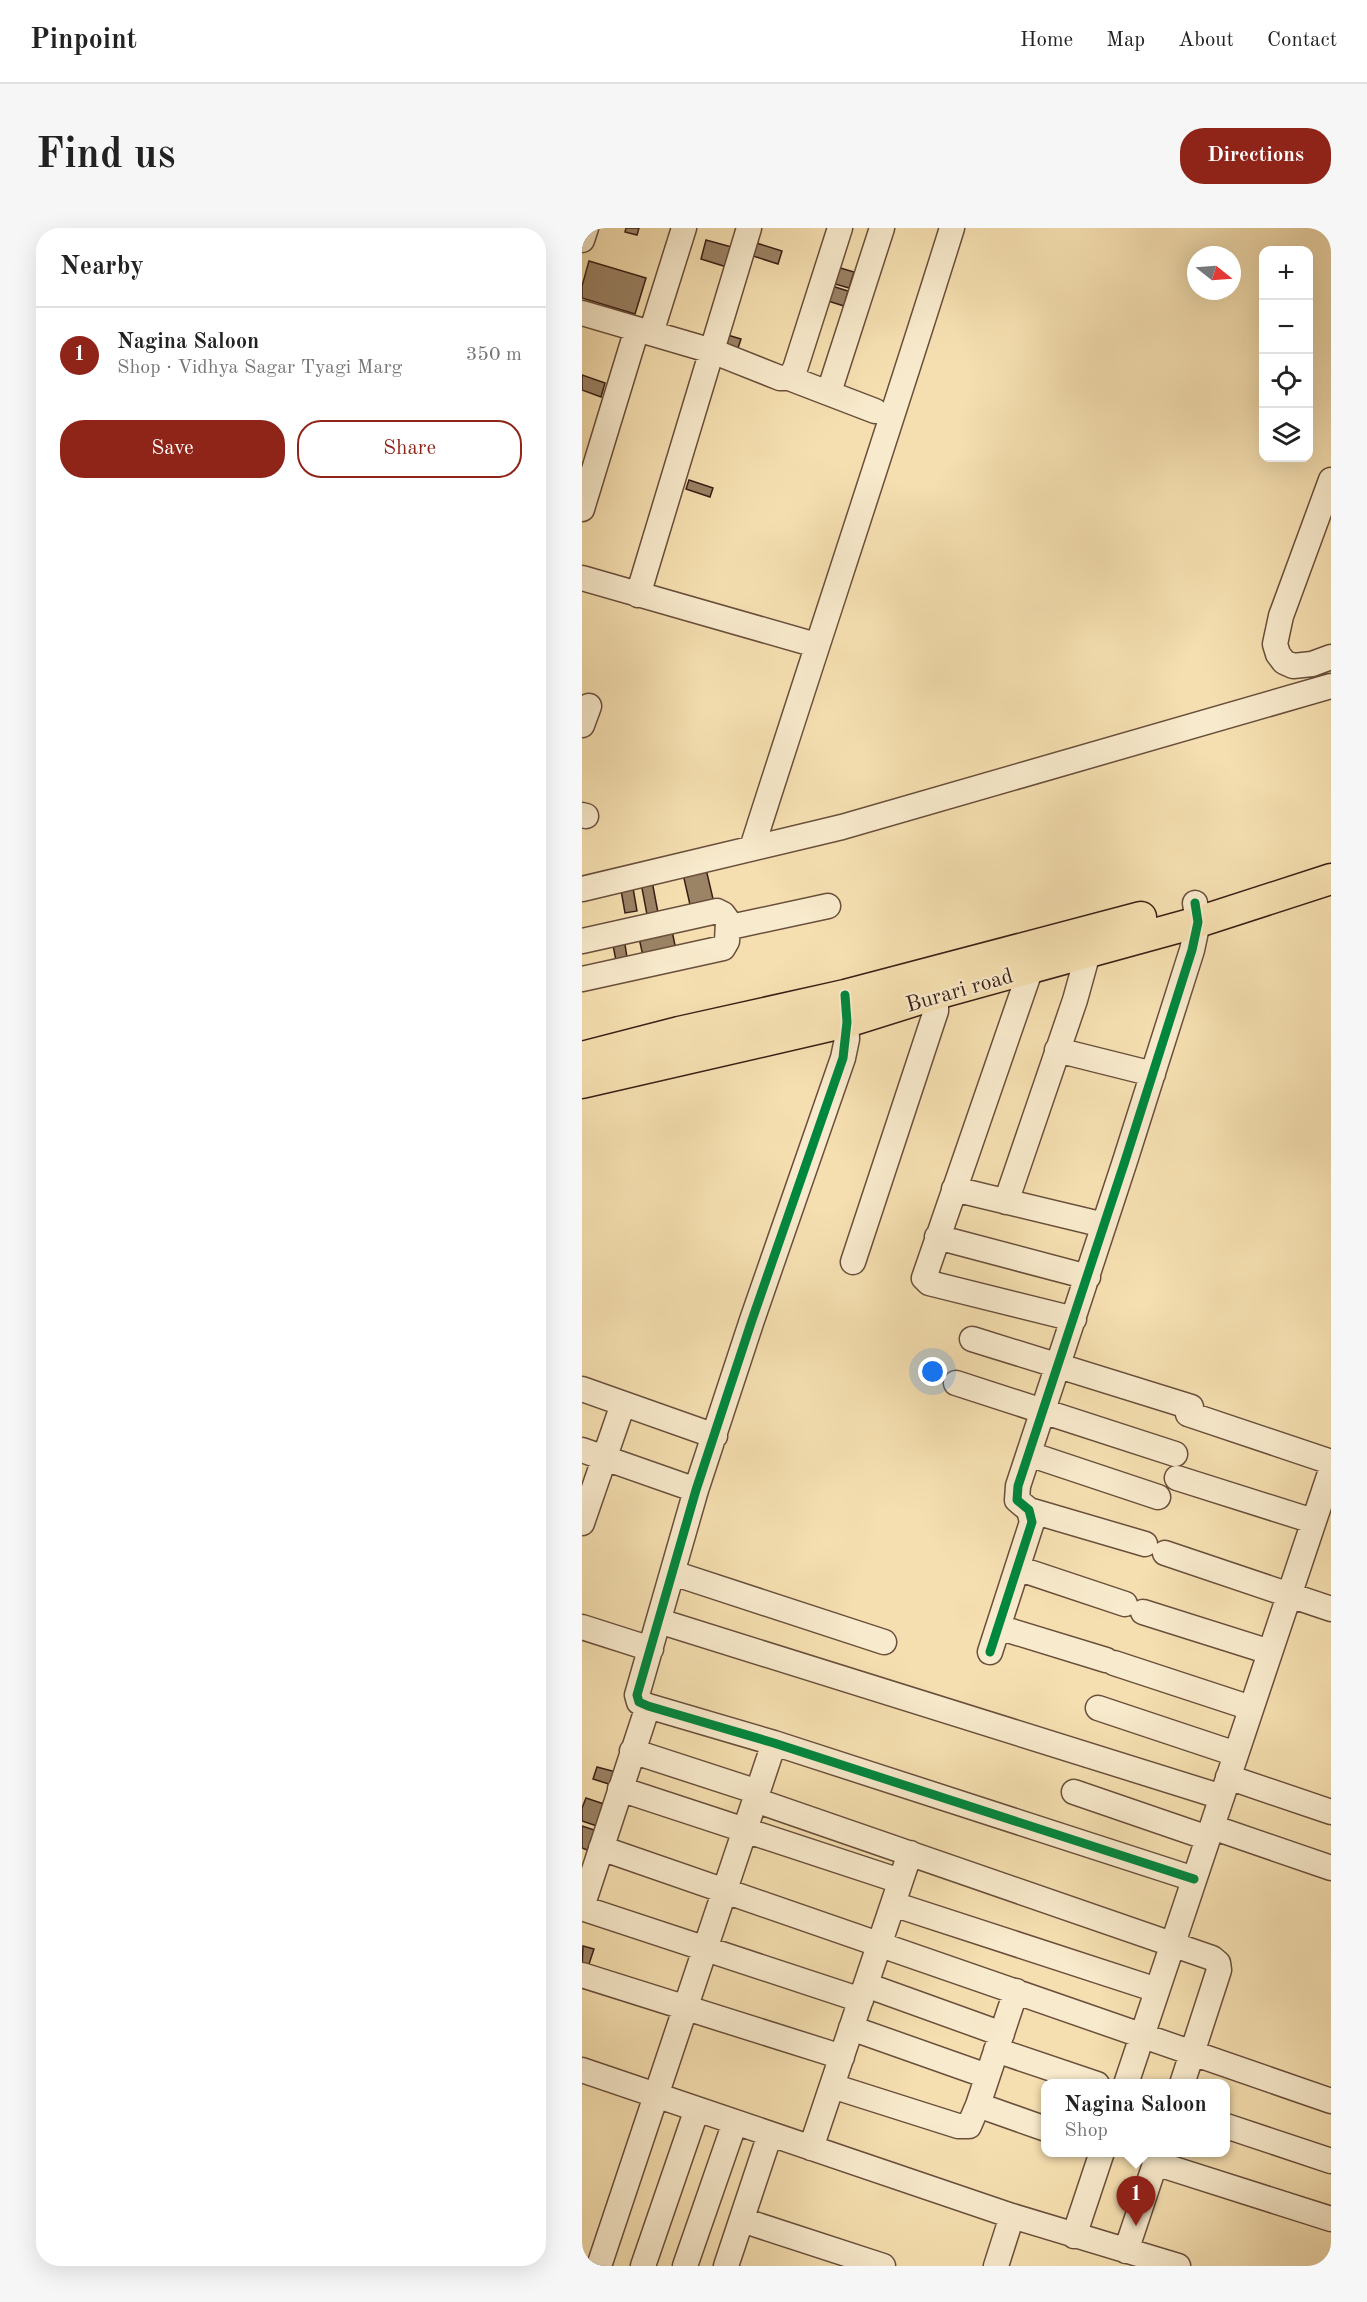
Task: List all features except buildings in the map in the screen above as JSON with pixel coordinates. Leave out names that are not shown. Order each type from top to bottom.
[{"type":"main road","name":"Burari road","points":[[936,983],[1031,968],[1088,953],[1197,913],[1331,858]]},
{"type":"main road","name":"Burari road","points":[[582,1083],[936,983],[1331,879]]},
{"type":"main road","name":"Burari road","points":[[582,1057],[679,1032],[846,1008]]},
{"type":"street","points":[[582,240],[586,228]]},
{"type":"street","points":[[582,509],[644,331],[684,228]]},
{"type":"street","points":[[638,595],[749,228]]},
{"type":"street","points":[[789,378],[795,369],[840,228]]},
{"type":"street","points":[[829,392],[882,228]]},
{"type":"street","points":[[752,848],[816,645],[894,415],[952,228]]},
{"type":"street","points":[[582,313],[712,351],[780,378],[789,378],[829,392],[875,411]]},
{"type":"street","points":[[1331,480],[1281,616],[1275,644],[1284,662],[1293,666],[1312,664],[1331,657]]},
{"type":"street","points":[[582,578],[816,645]]},
{"type":"street","points":[[582,889],[853,824],[1331,686]]},
{"type":"street","points":[[582,941],[717,911],[723,914],[731,925],[738,926],[828,906]]},
{"type":"street","points":[[1197,913],[1192,950],[1088,1278],[1016,1494],[1017,1500],[1029,1510],[1155,1549],[1331,1609]]},
{"type":"street","points":[[582,979],[723,948],[727,941],[728,922]]},
{"type":"street","points":[[1006,1202],[1088,953]]},
{"type":"street","points":[[1031,968],[924,1278],[929,1283],[1074,1319]]},
{"type":"street","points":[[853,1262],[932,1026],[936,1011],[936,983]]},
{"type":"street","points":[[846,1008],[843,1058],[696,1490],[636,1695],[639,1702],[648,1706],[774,1743],[1194,1879]]},
{"type":"street","points":[[1057,1050],[1153,1074]]},
{"type":"street","points":[[954,1189],[1104,1226]]},
{"type":"street","points":[[937,1237],[1088,1278]]},
{"type":"street","points":[[972,1339],[1191,1407],[1188,1414],[1331,1462]]},
{"type":"street","points":[[956,1383],[1175,1454]]},
{"type":"street","points":[[582,1389],[715,1436]]},
{"type":"street","points":[[582,1523],[623,1404]]},
{"type":"street","points":[[582,1450],[696,1490]]},
{"type":"street","points":[[1029,1454],[1158,1497]]},
{"type":"street","points":[[1127,2079],[1331,1470]]},
{"type":"street","points":[[1177,1478],[1313,1521]]},
{"type":"street","points":[[990,1652],[1032,1522],[1029,1510]]},
{"type":"street","points":[[1017,1568],[1270,1652]]},
{"type":"street","points":[[673,1573],[884,1642]]},
{"type":"street","points":[[659,1621],[1225,1787],[1331,1812]]},
{"type":"street","points":[[582,1627],[651,1649]]},
{"type":"street","points":[[998,1627],[1251,1708]]},
{"type":"street","points":[[648,1706],[582,1908],[705,1949],[863,1993],[999,2042],[1085,2079]]},
{"type":"street","points":[[1098,1708],[1236,1754]]},
{"type":"street","points":[[599,2266],[774,1743]]},
{"type":"street","points":[[632,1751],[910,1853],[1212,1958],[1218,1963],[1219,1970],[1184,2079]]},
{"type":"street","points":[[620,1789],[900,1881]]},
{"type":"street","points":[[1074,1792],[1331,1868]]},
{"type":"street","points":[[601,1848],[1331,2101]]},
{"type":"street","points":[[812,2148],[910,1853]]},
{"type":"street","points":[[893,1904],[1157,1990]]},
{"type":"street","points":[[582,1976],[842,2057]]},
{"type":"street","points":[[832,2086],[963,2127],[969,2126],[1016,1991]]},
{"type":"street","points":[[851,2028],[987,2076]]},
{"type":"street","points":[[582,2070],[1012,2216],[1178,2266]]},
{"type":"street","points":[[978,2105],[1041,2127]]},
{"type":"street","points":[[643,2266],[697,2109]]},
{"type":"street","points":[[685,2266],[735,2122]]},
{"type":"street","points":[[1230,2127],[1331,2161]]},
{"type":"street","points":[[726,2266],[770,2134]]},
{"type":"street","points":[[1074,2236],[1100,2157]]},
{"type":"street","points":[[1126,2251],[1157,2158],[1331,2219]]},
{"type":"street","points":[[996,2266],[1012,2216]]},
{"type":"street","points":[[742,2220],[884,2266]]},
{"type":"cycle path","points":[[990,1652],[1032,1522],[1029,1510],[1017,1500],[1018,1486],[1192,950],[1198,922],[1195,903]]},
{"type":"cycle path","points":[[845,995],[847,1022],[843,1058],[696,1490],[637,1695],[639,1702],[774,1743],[1194,1879]]},
{"type":"place","name":"Nagina Saloon","points":[[1136,2226]]}]
